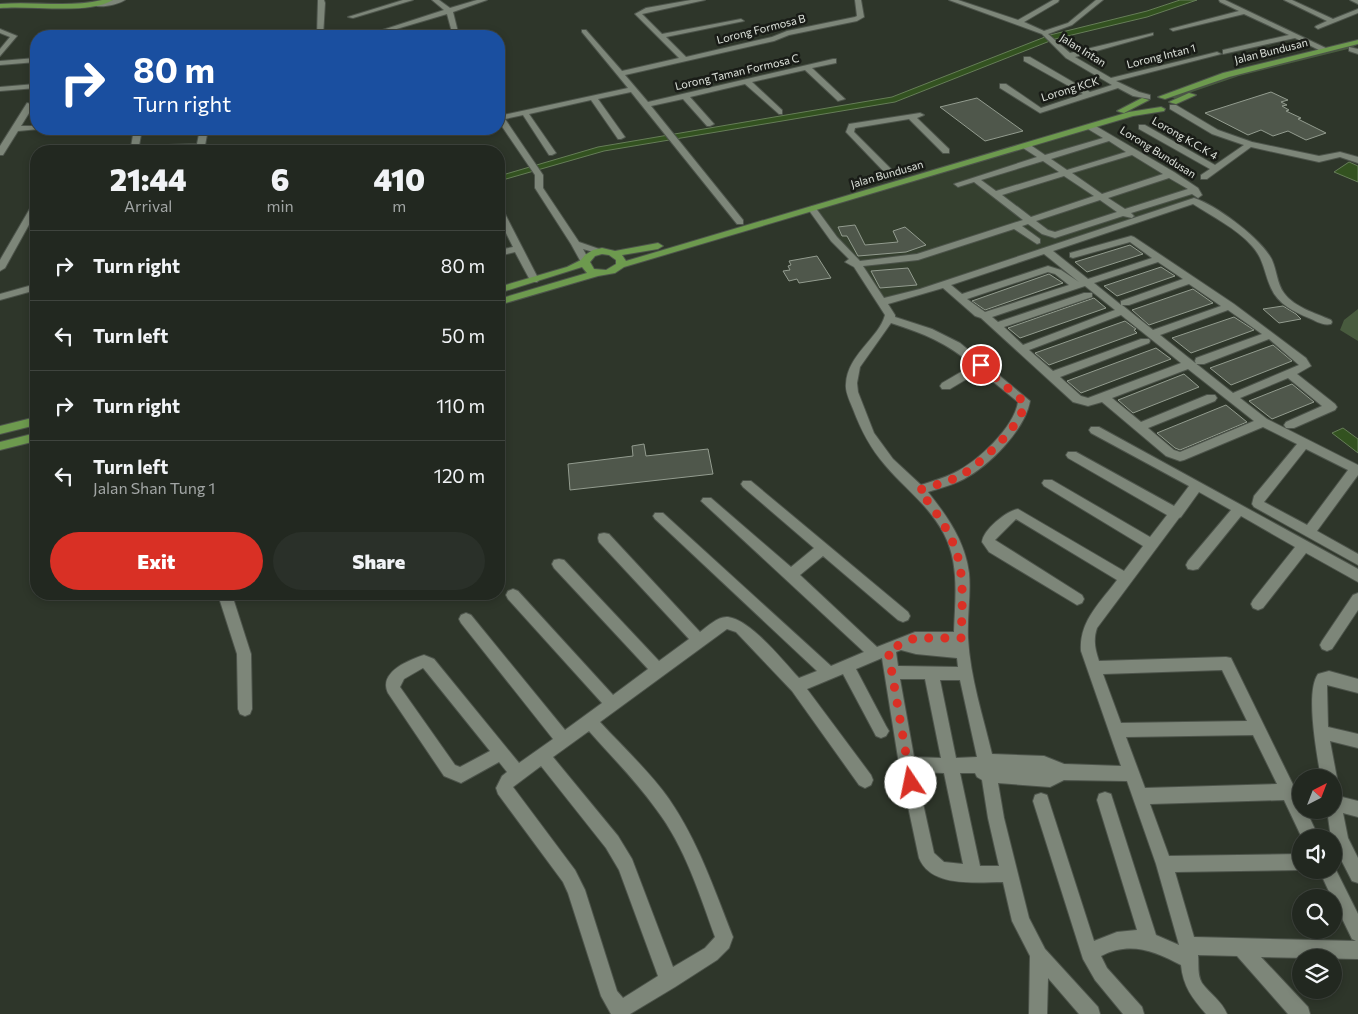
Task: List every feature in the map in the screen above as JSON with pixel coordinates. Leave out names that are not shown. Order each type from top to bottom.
[{"type":"main road","points":[[0,6],[18,4],[70,7],[110,0]]},
{"type":"main road","name":"Jalan Bundusan","points":[[1162,97],[1226,75],[1358,42]]},
{"type":"main road","name":"Jalan Bundusan","points":[[505,300],[597,273],[612,272],[621,265],[1132,114],[1160,109],[1234,80],[1356,50]]},
{"type":"main road","points":[[1160,109],[1148,104],[1146,99],[1162,97],[1173,104]]},
{"type":"main road","name":"Jalan Bundusan","points":[[600,251],[616,254],[647,249],[1124,110],[1146,99]]},
{"type":"main road","points":[[758,217],[801,208],[812,209]]},
{"type":"main road","points":[[505,288],[570,269],[585,262],[590,255],[600,251]]},
{"type":"main road","points":[[616,254],[622,259],[621,265]]},
{"type":"main road","points":[[585,262],[586,267],[597,273]]},
{"type":"main road","points":[[0,430],[30,422]]},
{"type":"main road","points":[[0,446],[30,438]]},
{"type":"street","points":[[93,4],[104,4],[122,0]]},
{"type":"street","points":[[320,30],[321,0]]},
{"type":"street","points":[[352,17],[410,0]]},
{"type":"street","points":[[436,0],[450,12],[454,30]]},
{"type":"street","points":[[388,30],[484,0]]},
{"type":"street","points":[[684,59],[638,14],[639,12],[697,0]]},
{"type":"street","name":"Lorong Formosa B","points":[[620,74],[774,39],[787,33],[857,19],[861,17],[858,0]]},
{"type":"street","points":[[952,0],[1019,22],[1044,34]]},
{"type":"street","points":[[972,7],[985,0]]},
{"type":"street","name":"Jalan Intan","points":[[1100,0],[1070,24],[1044,34],[1050,43],[1069,56],[1146,99]]},
{"type":"street","points":[[1287,0],[1333,21]]},
{"type":"street","points":[[1353,0],[1358,2]]},
{"type":"street","points":[[1019,22],[1056,1]]},
{"type":"street","points":[[1222,1],[1326,50]]},
{"type":"street","points":[[1173,29],[1245,12]]},
{"type":"street","points":[[1318,27],[1356,13]]},
{"type":"street","points":[[660,36],[741,21]]},
{"type":"street","points":[[0,31],[14,36],[0,54]]},
{"type":"street","points":[[584,31],[740,222]]},
{"type":"street","points":[[1069,56],[1151,34]]},
{"type":"street","points":[[1226,52],[1296,36]]},
{"type":"street","name":"Lorong Intan 1","points":[[1111,80],[1217,54]]},
{"type":"street","points":[[1026,59],[1090,95]]},
{"type":"street","points":[[0,63],[30,60]]},
{"type":"street","name":"Lorong Taman Formosa C","points":[[646,105],[833,61]]},
{"type":"street","points":[[806,67],[841,99]]},
{"type":"street","points":[[746,81],[779,112]]},
{"type":"street","name":"Lorong KCK","points":[[1003,86],[1040,111],[1119,85]]},
{"type":"street","points":[[0,89],[30,86]]},
{"type":"street","points":[[505,117],[633,90]]},
{"type":"street","points":[[685,96],[710,124]]},
{"type":"street","points":[[593,98],[621,137]]},
{"type":"street","points":[[1173,104],[1215,132],[1250,144],[1319,159],[1340,154],[1358,160]]},
{"type":"street","points":[[0,152],[30,105]]},
{"type":"street","points":[[525,113],[552,153]]},
{"type":"street","points":[[893,176],[850,132],[852,126],[920,115]]},
{"type":"street","points":[[910,116],[946,151]]},
{"type":"street","points":[[505,127],[539,175],[539,188],[576,244],[585,262]]},
{"type":"street","name":"Lorong Bundusan","points":[[1091,127],[1195,190],[1198,197],[1194,201]]},
{"type":"street","name":"Lorong K.C.K 4","points":[[1142,127],[1216,169]]},
{"type":"street","points":[[15,129],[30,128]]},
{"type":"street","points":[[958,184],[1111,138]]},
{"type":"street","points":[[1204,177],[1250,144]]},
{"type":"street","points":[[1026,146],[1135,220]]},
{"type":"street","points":[[995,194],[1134,152]]},
{"type":"street","points":[[798,212],[811,219],[824,239],[848,262],[855,264],[918,257],[1171,174]]},
{"type":"street","points":[[974,179],[1045,232],[1055,235],[1195,190]]},
{"type":"street","points":[[1091,1014],[1039,955],[1021,921],[983,767],[966,674],[962,645],[962,573],[957,550],[940,516],[919,490],[880,451],[869,435],[852,392],[851,383],[855,366],[886,310],[913,298],[921,292],[1194,201],[1238,229],[1256,244],[1269,263],[1277,290],[1284,299],[1303,312],[1327,322]]},
{"type":"street","points":[[812,209],[834,239],[854,259],[855,264],[886,310],[956,345],[1024,402],[1021,414],[981,462],[959,476],[919,490]]},
{"type":"street","points":[[0,268],[30,216]]},
{"type":"street","points":[[505,222],[534,280]]},
{"type":"street","points":[[1015,225],[1037,241]]},
{"type":"street","points":[[1073,255],[1128,238],[1134,240],[1270,335],[1306,366],[1233,398]]},
{"type":"street","points":[[576,244],[600,251]]},
{"type":"street","points":[[505,251],[518,248]]},
{"type":"street","points":[[1045,250],[1080,284]]},
{"type":"street","points":[[1025,257],[1041,271]]},
{"type":"street","points":[[985,316],[1160,258]]},
{"type":"street","points":[[959,298],[1048,269],[1058,272],[1124,307],[1149,338],[1195,362],[1233,398],[1263,422],[1357,469],[1258,604]]},
{"type":"street","points":[[1022,349],[1190,280]]},
{"type":"street","points":[[944,284],[979,314],[985,316],[1081,401],[1088,402],[1104,397],[1270,335]]},
{"type":"street","points":[[0,297],[30,289]]},
{"type":"street","points":[[996,326],[1088,295]]},
{"type":"street","points":[[1052,376],[1230,306]]},
{"type":"street","points":[[946,386],[981,365]]},
{"type":"street","points":[[1290,374],[1331,407],[1290,425]]},
{"type":"street","points":[[1104,397],[1170,453],[1180,457],[1263,422]]},
{"type":"street","points":[[1139,427],[1211,398]]},
{"type":"street","points":[[1094,430],[1240,509],[1358,560]]},
{"type":"street","points":[[1301,447],[1258,501],[1262,507],[1358,576]]},
{"type":"street","points":[[1072,455],[1177,514]]},
{"type":"street","points":[[1048,483],[1152,545]]},
{"type":"street","points":[[747,484],[903,616]]},
{"type":"street","points":[[1198,485],[1090,625],[1087,637],[1088,651],[1130,774],[1140,796],[1164,864],[1189,953],[1191,978],[1218,1014]]},
{"type":"street","points":[[707,501],[791,575],[888,649],[927,858],[940,870],[973,874],[1008,874]]},
{"type":"street","points":[[1193,565],[1240,509]]},
{"type":"street","points":[[1077,599],[994,548],[988,542],[988,538],[1012,515],[1018,514],[1127,579]]},
{"type":"street","points":[[659,516],[829,673]]},
{"type":"street","points":[[604,538],[699,640]]},
{"type":"street","points":[[791,575],[823,548]]},
{"type":"street","points":[[559,564],[658,670]]},
{"type":"street","points":[[513,595],[613,705]]},
{"type":"street","points":[[1326,645],[1358,599]]},
{"type":"street","points":[[227,600],[244,654],[246,709]]},
{"type":"street","points":[[466,619],[563,740]]},
{"type":"street","points":[[590,721],[662,804],[680,830],[692,854],[722,928],[723,942],[717,949],[625,1007],[618,1007],[610,996],[576,890],[569,876],[504,788],[508,781],[699,640],[720,625],[726,623],[736,625],[797,686],[865,780]]},
{"type":"street","points":[[797,686],[888,649],[962,645]]},
{"type":"street","points":[[501,753],[461,775],[450,771],[393,688],[396,677],[414,665],[424,662],[428,664],[501,753],[518,774]]},
{"type":"street","points":[[1095,668],[1226,663],[1307,829]]},
{"type":"street","points":[[846,666],[881,731]]},
{"type":"street","points":[[892,672],[966,674]]},
{"type":"street","points":[[931,673],[973,874]]},
{"type":"street","points":[[1327,769],[1321,732],[1320,688],[1323,679],[1329,678],[1358,686]]},
{"type":"street","points":[[1116,730],[1259,728]]},
{"type":"street","points":[[1321,732],[1358,741]]},
{"type":"street","points":[[542,756],[612,842],[626,865],[669,981]]},
{"type":"street","points":[[908,764],[983,767],[1050,779],[1063,772],[1130,774]]},
{"type":"street","points":[[1140,796],[1289,792]]},
{"type":"street","points":[[1105,800],[1150,941]]},
{"type":"street","points":[[1041,801],[1088,953],[1101,974],[1135,1014]]},
{"type":"street","points":[[1342,806],[1358,809]]},
{"type":"street","points":[[1336,819],[1340,840],[1358,875]]},
{"type":"street","points":[[1164,864],[1292,862]]},
{"type":"street","points":[[1331,879],[1358,933]]},
{"type":"street","points":[[1088,953],[1101,945],[1116,940],[1137,938],[1189,953],[1242,948],[1354,951],[1358,949]]},
{"type":"street","points":[[1242,948],[1264,975],[1301,1014]]},
{"type":"street","points":[[1038,1014],[1039,955]]},
{"type":"shaded area","points":[[1180,0],[1197,0],[1147,17],[1055,39],[895,102],[604,151],[505,179],[505,174],[598,147],[892,97],[1050,35],[1147,11]]},
{"type":"shaded area","points":[[1358,44],[1352,48],[1239,76],[1192,92],[1177,100],[1170,96],[1238,75]]},
{"type":"shaded area","points":[[1091,127],[1192,188],[1198,197],[1194,201],[886,304],[812,209]]},
{"type":"shaded area","points":[[1349,162],[1358,166],[1358,182],[1334,172]]},
{"type":"shaded area","points":[[1358,309],[1358,341],[1340,330],[1344,320]]},
{"type":"shaded area","points":[[1343,428],[1358,439],[1358,453],[1332,433]]},
{"type":"building","points":[[1271,92],[1288,100],[1281,102],[1287,105],[1282,106],[1289,110],[1286,111],[1326,133],[1306,140],[1288,131],[1273,136],[1261,130],[1248,135],[1205,113]]},
{"type":"building","points":[[977,98],[1023,131],[985,141],[940,107]]},
{"type":"building","points":[[855,225],[865,245],[898,242],[893,231],[905,227],[926,245],[906,252],[858,256],[847,236],[842,236],[838,227]]},
{"type":"building","points":[[1130,245],[1143,254],[1087,272],[1075,262]]},
{"type":"building","points":[[817,256],[831,278],[799,283],[797,279],[789,281],[783,271],[790,270],[788,266],[791,265],[789,261]]},
{"type":"building","points":[[1161,267],[1175,276],[1117,296],[1104,286]]},
{"type":"building","points":[[908,268],[917,285],[880,288],[871,271]]},
{"type":"building","points":[[1049,274],[1063,283],[985,310],[972,301]]},
{"type":"building","points":[[1193,289],[1213,303],[1149,325],[1132,310]]},
{"type":"building","points":[[1094,298],[1106,308],[1020,338],[1008,328]]},
{"type":"building","points":[[1283,306],[1301,319],[1279,323],[1263,309]]},
{"type":"building","points":[[1234,317],[1254,330],[1191,353],[1172,338]]},
{"type":"building","points":[[1125,321],[1136,329],[1134,330],[1137,333],[1049,365],[1035,353]]},
{"type":"building","points":[[1273,345],[1292,361],[1231,385],[1210,368]]},
{"type":"building","points":[[1156,348],[1171,359],[1081,393],[1067,381]]},
{"type":"building","points":[[1184,374],[1199,387],[1133,413],[1118,400]]},
{"type":"building","points":[[1292,384],[1314,402],[1272,419],[1249,401]]},
{"type":"building","points":[[1226,405],[1247,422],[1180,450],[1157,433]]},
{"type":"building","points":[[644,444],[646,456],[708,449],[713,474],[570,490],[568,464],[633,456],[632,446]]},
{"type":"route","points":[[911,783],[888,650],[915,638],[961,638],[963,593],[962,573],[951,534],[940,516],[919,490],[959,476],[974,468],[1006,434],[1021,414],[1024,405],[1024,402],[981,365]]}]
